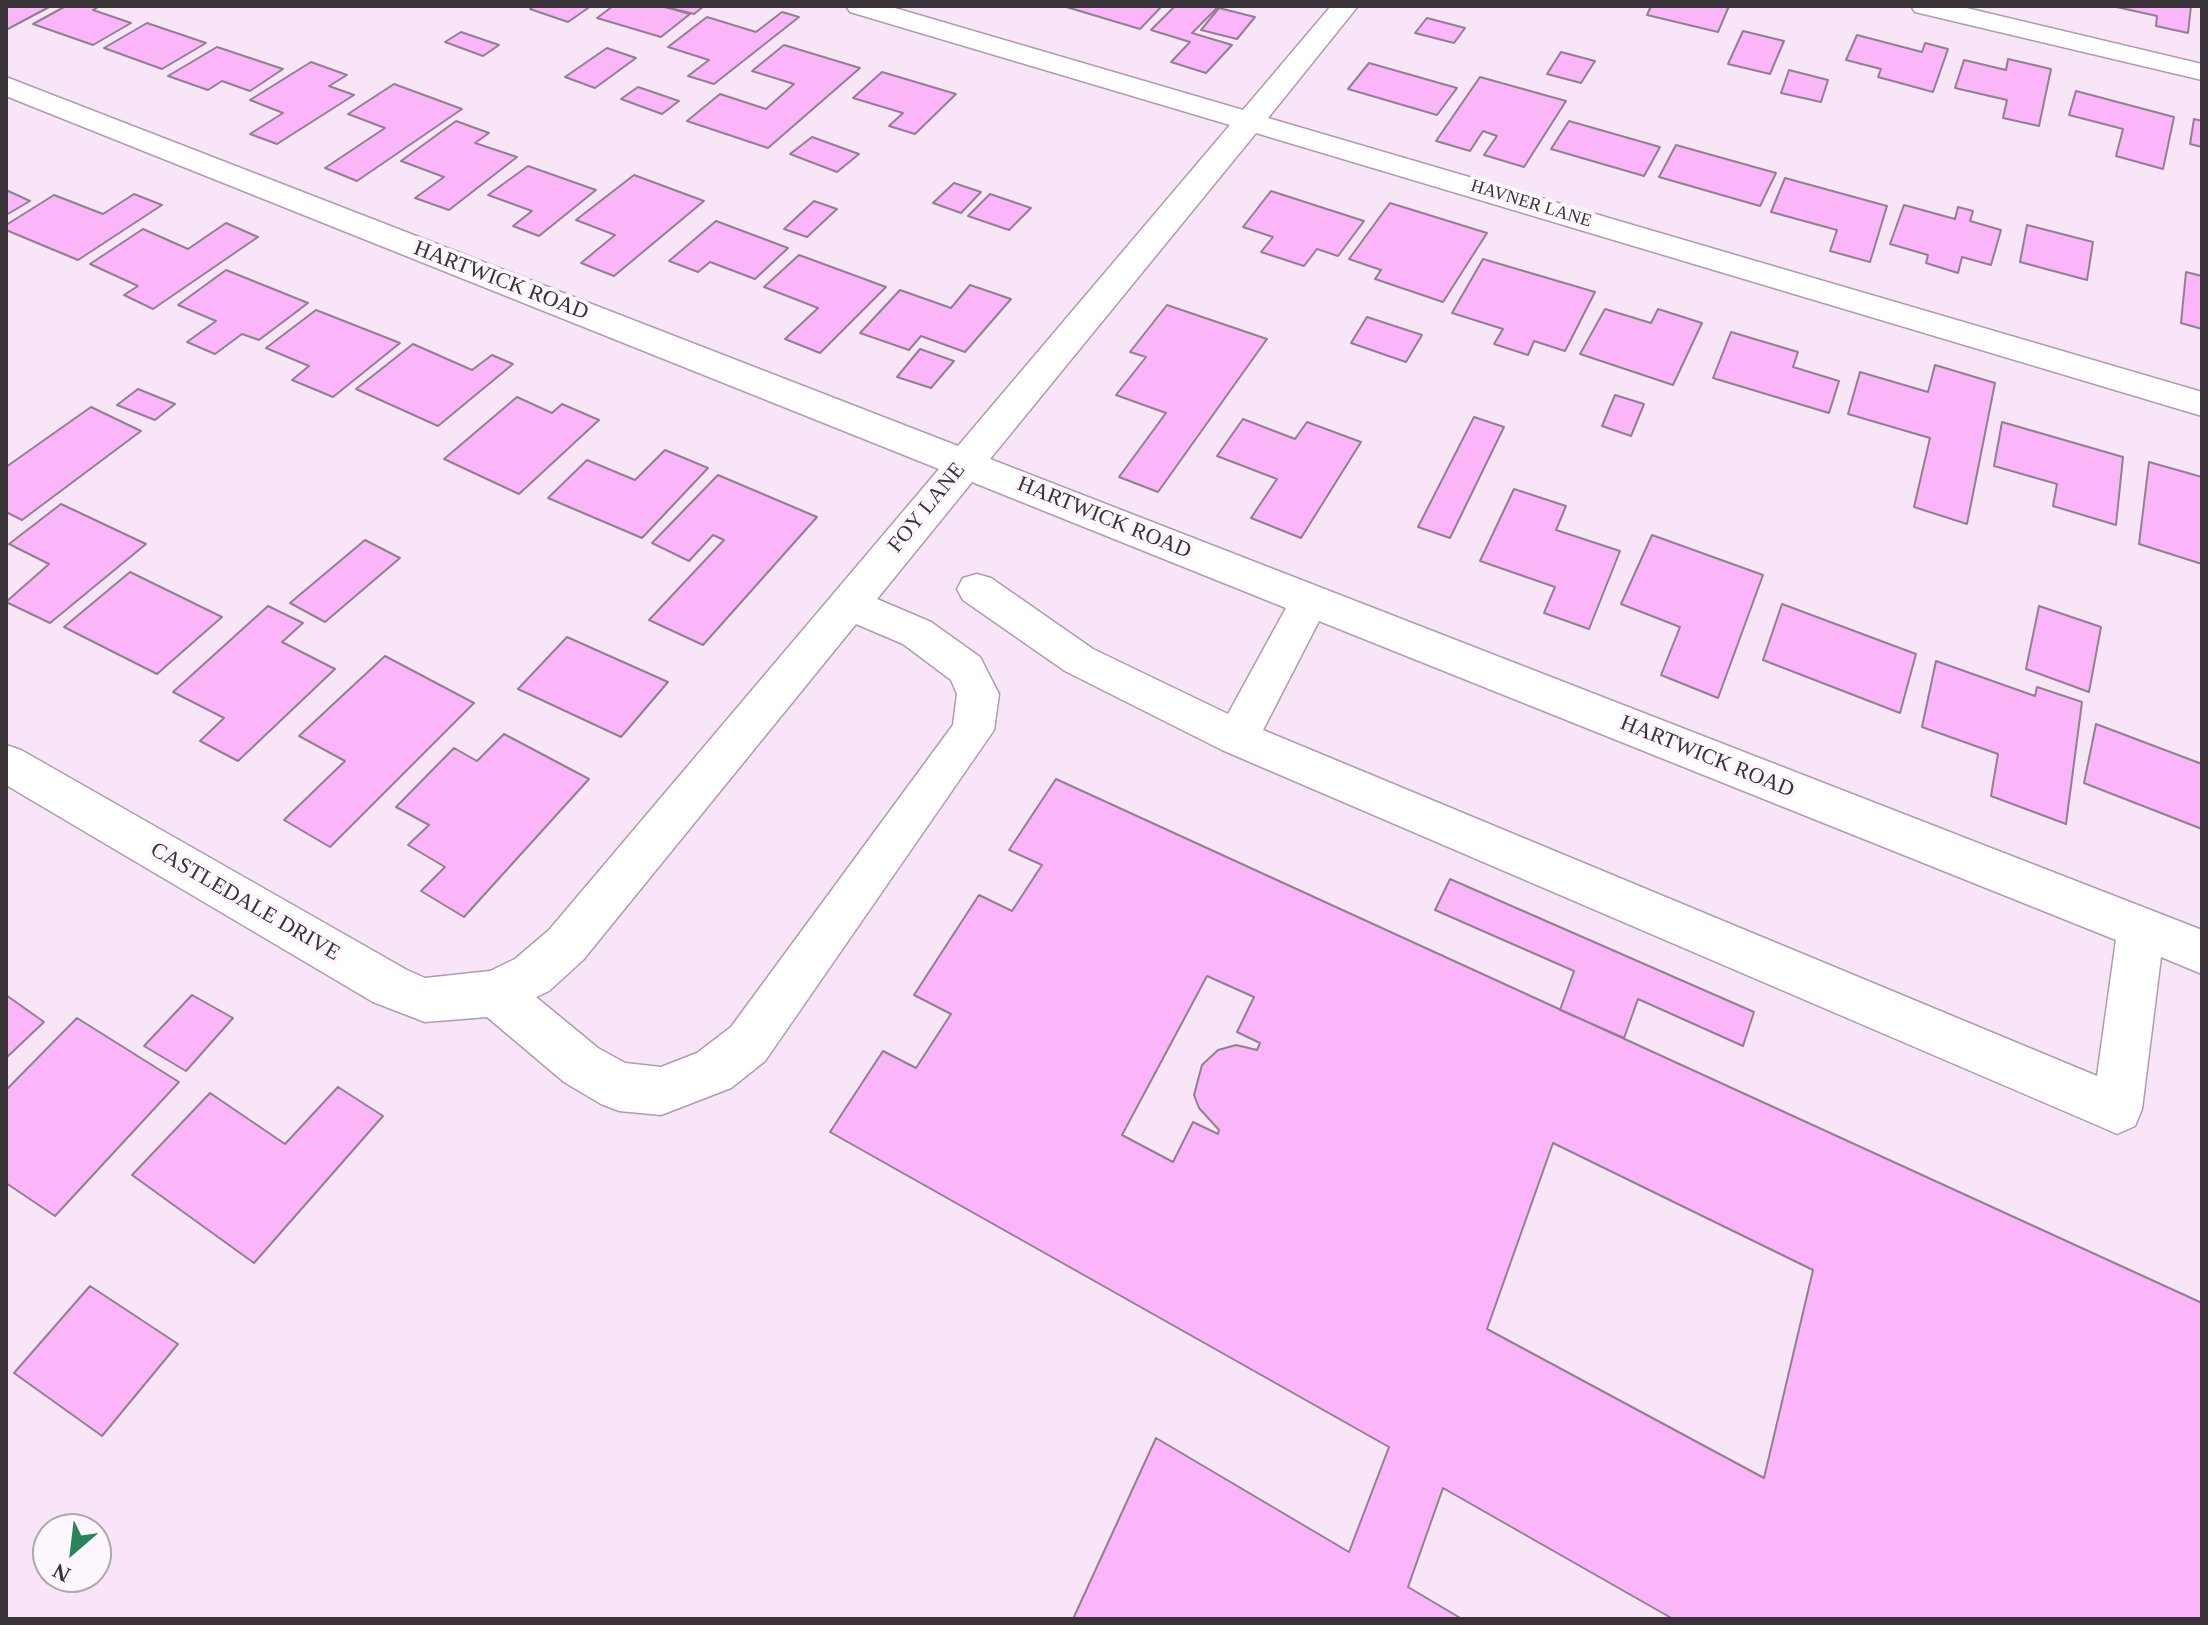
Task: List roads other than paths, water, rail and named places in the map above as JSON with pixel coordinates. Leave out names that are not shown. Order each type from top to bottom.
[{"type":"street","name":"HAVNER LANE","points":[[859,6],[2202,404]]},
{"type":"street","name":"FOY LANE","points":[[495,993],[532,975],[566,945],[1345,6]]},
{"type":"street","points":[[1924,6],[2202,72]]},
{"type":"street","name":"HARTWICK ROAD","points":[[6,86],[2202,952]]},
{"type":"street","points":[[977,589],[1079,660],[1237,738],[2117,1109],[2141,928]]},
{"type":"street","points":[[1237,738],[1310,600]]},
{"type":"street","points":[[495,993],[581,1065],[619,1087],[661,1091],[713,1071],[748,1044],[973,730],[978,694],[966,669],[917,633],[848,603]]},
{"type":"street","name":"CASTLEDALE DRIVE","points":[[6,763],[390,986],[425,1000],[495,993]]}]
